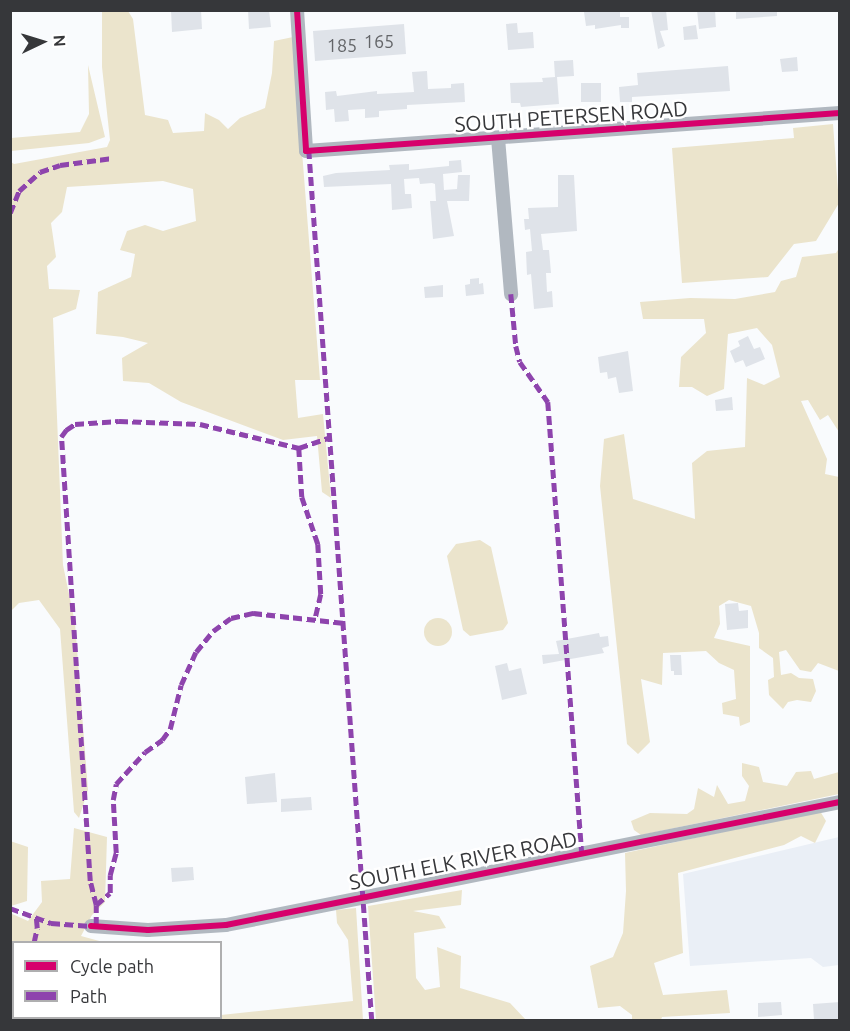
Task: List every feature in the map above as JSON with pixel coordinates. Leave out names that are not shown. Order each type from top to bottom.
[{"type":"street","name":"SOUTH PETERSEN ROAD","points":[[297,10],[306,151],[840,113]]},
{"type":"street","points":[[498,138],[511,294]]},
{"type":"street","name":"SOUTH ELK RIVER ROAD","points":[[91,926],[148,930],[226,925],[840,802]]},
{"type":"shaded area","points":[[102,11],[128,11],[133,19],[145,115],[168,120],[173,133],[204,131],[205,113],[219,120],[228,129],[240,118],[265,108],[272,73],[274,41],[293,37],[320,380],[295,380],[298,418],[323,414],[331,498],[322,492],[317,436],[283,440],[181,402],[149,383],[123,381],[122,358],[148,343],[96,334],[98,292],[131,277],[135,254],[120,250],[127,231],[145,225],[163,231],[196,221],[193,189],[163,181],[67,187],[62,212],[51,223],[56,257],[47,266],[49,289],[80,290],[76,309],[53,318],[63,565],[75,623],[88,790],[79,818],[74,812],[60,629],[39,600],[19,603],[11,611],[11,162],[14,164],[107,147],[110,140],[102,67]]},
{"type":"shaded area","points":[[88,65],[105,137],[89,143],[11,151],[11,138],[80,132],[89,114]]},
{"type":"shaded area","points":[[833,124],[839,203],[816,241],[794,244],[768,277],[682,283],[672,148],[794,138],[793,128]]},
{"type":"shaded area","points":[[839,248],[839,432],[828,415],[820,420],[808,400],[801,401],[827,459],[825,474],[839,477],[839,671],[818,663],[811,672],[800,670],[786,650],[779,652],[781,675],[791,673],[799,678],[813,679],[816,691],[811,702],[797,700],[788,702],[783,709],[769,695],[768,680],[774,677],[773,658],[759,648],[759,633],[751,606],[729,600],[719,606],[720,624],[714,638],[750,646],[750,722],[740,726],[739,717],[723,714],[722,703],[736,699],[734,670],[719,663],[706,651],[663,653],[662,685],[641,679],[650,742],[638,754],[627,744],[600,486],[604,439],[624,434],[633,499],[695,519],[692,463],[707,451],[745,447],[747,378],[764,385],[780,377],[772,345],[757,328],[728,334],[724,389],[707,396],[692,387],[679,387],[681,357],[706,333],[704,319],[643,319],[640,302],[690,298],[735,299],[775,292],[781,281],[796,277],[802,257],[836,253]]},
{"type":"shaded area","points":[[480,540],[491,547],[508,623],[503,630],[470,636],[463,630],[447,556],[456,544]]},
{"type":"shaded area","points":[[438,618],[448,622],[452,632],[448,642],[438,646],[428,642],[424,632],[428,622]]},
{"type":"shaded area","points":[[742,763],[759,767],[763,782],[787,786],[796,772],[811,771],[814,779],[839,772],[839,794],[641,835],[634,830],[631,821],[650,813],[687,814],[694,809],[698,788],[714,797],[717,785],[728,804],[745,801],[749,786],[742,776]]},
{"type":"shaded area","points":[[820,811],[826,821],[815,843],[801,836],[784,845],[678,873],[683,953],[654,963],[663,995],[727,990],[730,1013],[662,1017],[661,1020],[632,1020],[632,1015],[620,1006],[598,1008],[590,966],[613,957],[623,933],[626,891],[625,853]]},
{"type":"shaded area","points":[[74,828],[107,837],[105,902],[92,915],[81,936],[99,941],[12,941],[11,986],[10,913],[28,921],[42,902],[41,881],[70,879]]},
{"type":"shaded area","points":[[839,837],[839,965],[823,967],[811,958],[690,966],[683,874]]},
{"type":"shaded area","points":[[10,841],[28,847],[27,901],[11,906]]},
{"type":"shaded area","points":[[462,890],[461,905],[413,911],[439,916],[446,928],[414,933],[416,978],[425,990],[440,987],[437,947],[461,956],[460,988],[510,1003],[526,1020],[376,1020],[368,906]]},
{"type":"shaded area","points":[[356,908],[363,1020],[192,1020],[222,1019],[222,1015],[353,1001],[348,940],[337,923],[336,910]]},
{"type":"building","points":[[171,10],[201,10],[202,29],[172,32]]},
{"type":"building","points":[[248,10],[269,10],[271,27],[249,29]]},
{"type":"building","points":[[620,10],[620,17],[629,17],[629,28],[621,28],[621,25],[595,29],[595,25],[586,26],[584,12]]},
{"type":"building","points":[[651,10],[666,10],[668,30],[660,31],[665,46],[658,49]]},
{"type":"building","points":[[697,10],[715,10],[716,27],[699,29]]},
{"type":"building","points":[[736,10],[777,10],[777,16],[736,19]]},
{"type":"building","points":[[517,23],[518,33],[533,32],[534,48],[508,50],[506,24]]},
{"type":"building","points":[[404,24],[406,54],[315,61],[313,31]]},
{"type":"building","points":[[696,25],[698,39],[684,40],[683,27]]},
{"type":"building","points":[[797,57],[798,71],[782,72],[780,59]]},
{"type":"building","points":[[573,60],[574,76],[557,77],[559,104],[521,107],[520,103],[511,103],[510,83],[543,82],[542,78],[555,77],[554,61]]},
{"type":"building","points":[[728,66],[730,91],[632,97],[632,102],[620,102],[619,87],[638,85],[637,73]]},
{"type":"building","points":[[427,71],[428,89],[451,88],[451,84],[464,83],[465,102],[407,105],[407,109],[379,111],[379,117],[365,118],[365,109],[348,110],[349,121],[335,122],[334,109],[326,110],[325,92],[336,91],[337,96],[377,91],[377,94],[414,92],[412,72]]},
{"type":"building","points":[[581,83],[601,83],[601,102],[581,102]]},
{"type":"building","points":[[461,160],[462,172],[443,174],[444,190],[457,189],[458,175],[470,175],[469,201],[447,201],[454,236],[433,239],[430,201],[436,201],[435,184],[420,184],[419,178],[404,179],[405,194],[411,194],[412,208],[392,210],[391,184],[324,187],[323,176],[336,173],[390,170],[389,165],[409,164],[409,170],[449,166],[449,161]]},
{"type":"building","points":[[558,175],[574,175],[577,231],[541,234],[543,250],[549,250],[551,273],[546,273],[547,292],[552,291],[553,307],[534,309],[531,274],[527,275],[526,252],[532,251],[530,229],[525,230],[524,219],[529,219],[528,208],[558,207]]},
{"type":"building","points":[[479,278],[479,284],[483,283],[484,294],[466,296],[465,285],[470,284],[470,279]]},
{"type":"building","points":[[443,285],[443,297],[425,298],[424,287]]},
{"type":"building","points":[[748,336],[754,349],[760,347],[765,359],[746,367],[743,360],[735,363],[730,351],[740,346],[738,341]]},
{"type":"building","points":[[628,351],[633,391],[619,393],[616,377],[608,379],[607,372],[600,373],[598,357]]},
{"type":"building","points":[[732,397],[733,410],[716,411],[715,400]]},
{"type":"building","points":[[738,603],[739,611],[748,610],[748,628],[727,630],[725,604]]},
{"type":"building","points":[[599,633],[600,637],[608,636],[609,646],[602,648],[604,653],[543,664],[542,655],[559,654],[556,641]]},
{"type":"building","points":[[670,655],[681,655],[682,675],[674,675],[674,671],[671,671]]},
{"type":"building","points":[[507,663],[509,671],[521,668],[527,694],[502,700],[495,666]]},
{"type":"building","points":[[275,773],[277,802],[247,804],[245,777]]},
{"type":"building","points":[[311,797],[312,810],[281,812],[281,799]]},
{"type":"building","points":[[193,867],[194,880],[172,882],[171,868]]},
{"type":"building","points":[[781,1002],[782,1015],[758,1017],[758,1003]]},
{"type":"building","points":[[840,1002],[840,1020],[814,1020],[813,1004]]},
{"type":"marked path","points":[[309,150],[372,1020]]},
{"type":"marked path","points":[[10,213],[19,191],[40,172],[60,165],[113,158]]},
{"type":"marked path","points":[[511,294],[516,346],[520,362],[548,402],[582,853]]},
{"type":"marked path","points":[[96,926],[96,905],[90,881],[61,437],[75,424],[119,421],[200,424],[299,448],[331,437]]},
{"type":"marked path","points":[[299,448],[302,497],[318,544],[321,594],[315,620]]},
{"type":"marked path","points":[[96,905],[110,893],[110,875],[116,853],[113,800],[116,784],[145,752],[162,740],[170,729],[181,685],[196,652],[213,631],[231,618],[253,613],[344,623]]},
{"type":"marked path","points":[[10,908],[51,923],[91,926]]},
{"type":"marked path","points":[[34,941],[37,928],[36,917]]},
{"type":"cycle path","points":[[297,10],[306,151],[840,113]]},
{"type":"cycle path","points":[[91,926],[148,930],[226,925],[840,802]]}]
